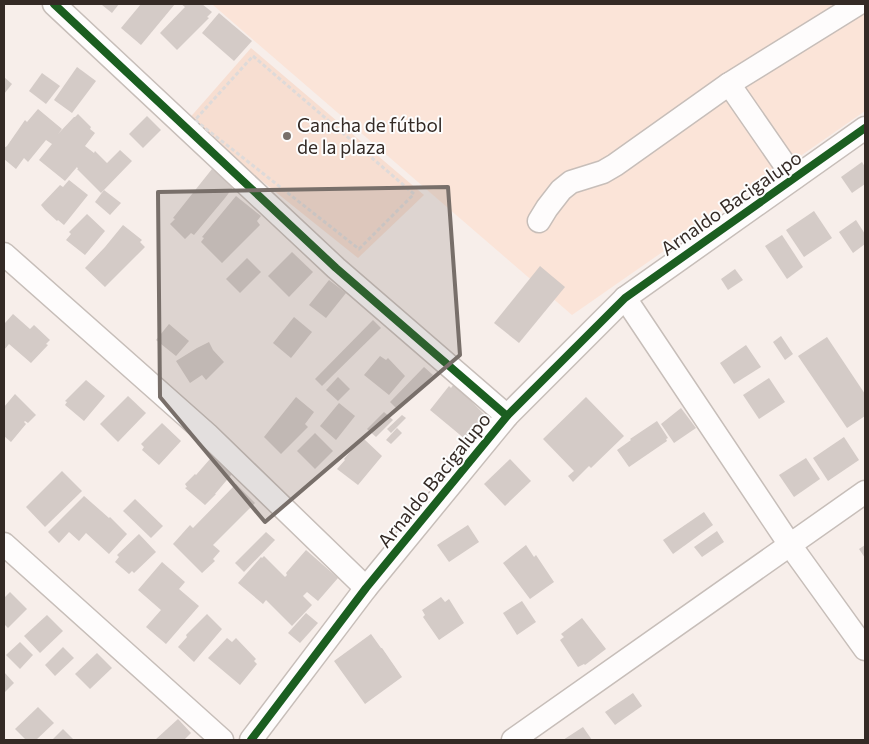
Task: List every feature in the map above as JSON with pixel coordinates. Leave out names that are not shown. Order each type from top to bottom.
[{"type":"street","points":[[54,4],[336,268],[507,416]]},
{"type":"street","points":[[539,221],[553,198],[571,182],[603,172],[615,165],[729,84],[858,4]]},
{"type":"street","points":[[729,84],[794,178]]},
{"type":"street","name":"Arnaldo Bacigalupo","points":[[251,740],[366,588],[507,416],[625,298],[865,128]]},
{"type":"street","points":[[4,254],[207,434],[366,588]]},
{"type":"street","points":[[625,298],[790,546],[865,649]]},
{"type":"street","points":[[513,740],[865,492]]},
{"type":"street","points":[[4,544],[222,740]]},
{"type":"path","points":[[253,56],[414,194],[359,249],[195,120],[253,56]]},
{"type":"highlighted area","points":[[448,187],[460,355],[265,522],[160,397],[158,192]]},
{"type":"shaded area","points":[[865,4],[865,111],[572,315],[213,5]]},
{"type":"shaded area","points":[[251,48],[424,195],[358,258],[187,121]]},
{"type":"building","points":[[103,4],[119,4],[112,13]]},
{"type":"building","points":[[141,4],[175,4],[141,45],[121,28]]},
{"type":"building","points":[[181,4],[202,4],[212,12],[207,17],[209,18],[177,50],[160,33],[185,7]]},
{"type":"building","points":[[219,13],[252,41],[234,61],[202,33]]},
{"type":"building","points":[[77,67],[96,81],[72,113],[54,100]]},
{"type":"building","points":[[42,73],[60,86],[46,104],[29,91]]},
{"type":"building","points":[[4,77],[12,84],[4,94]]},
{"type":"building","points":[[38,109],[62,129],[58,134],[78,114],[95,133],[85,146],[94,153],[95,151],[107,163],[120,150],[132,161],[101,193],[77,167],[65,181],[39,160],[52,144],[46,140],[28,162],[24,158],[16,169],[4,159],[4,148],[25,120],[27,122]]},
{"type":"building","points":[[147,116],[161,130],[143,148],[129,134]]},
{"type":"building","points":[[862,162],[865,167],[865,184],[852,193],[841,177]]},
{"type":"building","points":[[212,169],[234,186],[194,235],[191,233],[185,239],[170,224]]},
{"type":"building","points":[[69,180],[88,195],[64,225],[57,221],[41,205],[60,185],[63,187]]},
{"type":"building","points":[[104,190],[121,203],[110,215],[95,202]]},
{"type":"building","points":[[236,196],[261,216],[257,221],[260,225],[222,263],[201,242],[204,238],[202,237]]},
{"type":"building","points":[[814,211],[832,238],[804,257],[786,230]]},
{"type":"building","points":[[87,214],[105,231],[85,255],[66,240],[71,234],[69,232]]},
{"type":"building","points":[[856,220],[865,234],[865,244],[853,253],[839,232]]},
{"type":"building","points":[[123,225],[142,240],[140,242],[145,247],[105,287],[85,268]]},
{"type":"building","points":[[782,235],[803,267],[787,279],[765,246]]},
{"type":"building","points":[[292,252],[313,272],[289,297],[268,276]]},
{"type":"building","points":[[247,258],[261,272],[240,293],[226,279]]},
{"type":"building","points":[[540,266],[565,287],[519,343],[494,323]]},
{"type":"building","points":[[735,269],[743,280],[728,290],[721,279]]},
{"type":"building","points":[[329,280],[346,293],[326,318],[309,305]]},
{"type":"building","points":[[13,314],[30,329],[34,325],[50,340],[46,344],[48,345],[31,363],[9,344],[4,350],[4,322]]},
{"type":"building","points":[[294,317],[312,332],[291,358],[273,343]]},
{"type":"building","points":[[373,320],[381,328],[322,386],[315,379]]},
{"type":"building","points":[[169,324],[189,341],[176,356],[156,340]]},
{"type":"building","points":[[781,336],[793,354],[785,360],[773,342]]},
{"type":"building","points":[[827,337],[865,394],[865,416],[847,428],[798,356]]},
{"type":"building","points":[[209,342],[213,350],[224,362],[206,380],[202,375],[190,383],[176,361]]},
{"type":"building","points":[[746,345],[761,367],[734,384],[720,363]]},
{"type":"building","points":[[380,356],[386,360],[388,358],[405,376],[389,395],[364,375]]},
{"type":"building","points":[[424,367],[433,375],[398,410],[390,402]]},
{"type":"building","points":[[338,377],[350,389],[338,401],[326,390]]},
{"type":"building","points":[[769,378],[785,402],[759,419],[743,395]]},
{"type":"building","points":[[86,380],[105,396],[84,421],[65,405],[67,402],[65,401]]},
{"type":"building","points":[[454,384],[485,415],[465,439],[430,410],[449,386],[451,388]]},
{"type":"building","points":[[15,394],[36,415],[28,423],[24,422],[26,424],[11,442],[4,436],[4,407]]},
{"type":"building","points":[[128,396],[146,413],[118,442],[100,424]]},
{"type":"building","points":[[296,397],[314,412],[305,424],[308,427],[281,454],[264,437]]},
{"type":"building","points":[[586,397],[624,436],[591,468],[589,466],[573,482],[568,476],[574,471],[543,439]]},
{"type":"building","points":[[339,403],[355,416],[336,440],[320,426]]},
{"type":"building","points":[[681,408],[696,428],[674,443],[661,424]]},
{"type":"building","points":[[384,412],[393,420],[376,437],[367,429]]},
{"type":"building","points":[[402,415],[406,418],[391,433],[387,429]]},
{"type":"building","points":[[657,421],[668,438],[666,439],[667,441],[629,467],[617,450]]},
{"type":"building","points":[[162,423],[181,441],[159,465],[142,450],[144,447],[141,444]]},
{"type":"building","points":[[397,428],[402,433],[391,444],[386,440]]},
{"type":"building","points":[[315,433],[333,451],[315,469],[297,451]]},
{"type":"building","points":[[844,437],[859,460],[828,481],[813,458]]},
{"type":"building","points":[[361,439],[364,439],[382,456],[358,485],[337,469]]},
{"type":"building","points":[[217,451],[237,468],[205,505],[185,488],[187,487],[185,484],[196,475]]},
{"type":"building","points":[[806,458],[820,479],[794,497],[779,475]]},
{"type":"building","points":[[510,459],[531,481],[505,506],[484,484]]},
{"type":"building","points":[[62,471],[82,491],[45,527],[26,507]]},
{"type":"building","points":[[236,484],[255,503],[213,545],[220,551],[213,559],[215,561],[202,573],[173,544],[190,525],[193,528]]},
{"type":"building","points":[[84,496],[127,534],[109,554],[86,533],[79,541],[69,532],[59,543],[48,532]]},
{"type":"building","points":[[135,499],[163,526],[151,538],[123,511]]},
{"type":"building","points":[[704,512],[713,525],[673,554],[663,540]]},
{"type":"building","points":[[468,525],[479,542],[449,562],[437,545]]},
{"type":"building","points":[[717,531],[724,542],[702,557],[694,547]]},
{"type":"building","points":[[266,532],[275,540],[244,572],[235,563]]},
{"type":"building","points":[[139,534],[156,552],[134,573],[132,571],[129,574],[115,562],[119,557],[117,555]]},
{"type":"building","points":[[526,545],[534,557],[536,555],[554,582],[530,599],[503,563]]},
{"type":"building","points":[[865,545],[865,558],[859,549]]},
{"type":"building","points":[[306,550],[338,578],[318,601],[307,592],[303,596],[312,605],[292,626],[266,600],[263,604],[238,583],[264,556],[285,577],[286,573]]},
{"type":"building","points":[[162,562],[185,582],[179,589],[199,606],[166,644],[146,627],[161,610],[138,590]]},
{"type":"building","points":[[10,592],[27,609],[8,628],[4,624],[4,598]]},
{"type":"building","points":[[441,597],[445,602],[449,599],[464,623],[439,640],[423,617],[425,615],[422,610]]},
{"type":"building","points":[[522,601],[536,622],[517,635],[503,613]]},
{"type":"building","points":[[306,613],[318,623],[300,643],[288,633]]},
{"type":"building","points":[[207,614],[222,629],[194,662],[178,647],[187,637],[186,635]]},
{"type":"building","points":[[47,615],[63,631],[40,653],[24,636]]},
{"type":"building","points":[[582,618],[606,649],[585,665],[578,667],[560,640],[564,637],[561,634]]},
{"type":"building","points":[[371,634],[402,677],[365,704],[334,661]]},
{"type":"building","points":[[227,638],[232,642],[236,638],[256,659],[254,661],[257,664],[240,685],[208,658]]},
{"type":"building","points":[[20,642],[33,655],[20,669],[6,655]]},
{"type":"building","points":[[63,647],[74,658],[55,676],[45,665]]},
{"type":"building","points":[[97,653],[112,668],[90,689],[75,674]]},
{"type":"building","points":[[4,672],[14,683],[5,692],[4,690]]},
{"type":"building","points":[[633,693],[642,706],[615,725],[605,712]]},
{"type":"building","points":[[38,707],[54,723],[36,740],[26,740],[15,729]]},
{"type":"building","points":[[178,719],[191,733],[184,740],[155,740]]},
{"type":"building","points":[[583,727],[592,740],[563,740]]},
{"type":"building","points":[[63,729],[74,740],[52,740]]},
{"type":"cycle path","points":[[54,4],[336,268],[507,416]]},
{"type":"cycle path","points":[[251,740],[366,588],[507,416],[625,298],[865,128]]},
{"type":"place","name":"Cancha de fútbol de la plaza","points":[[287,136]]}]
